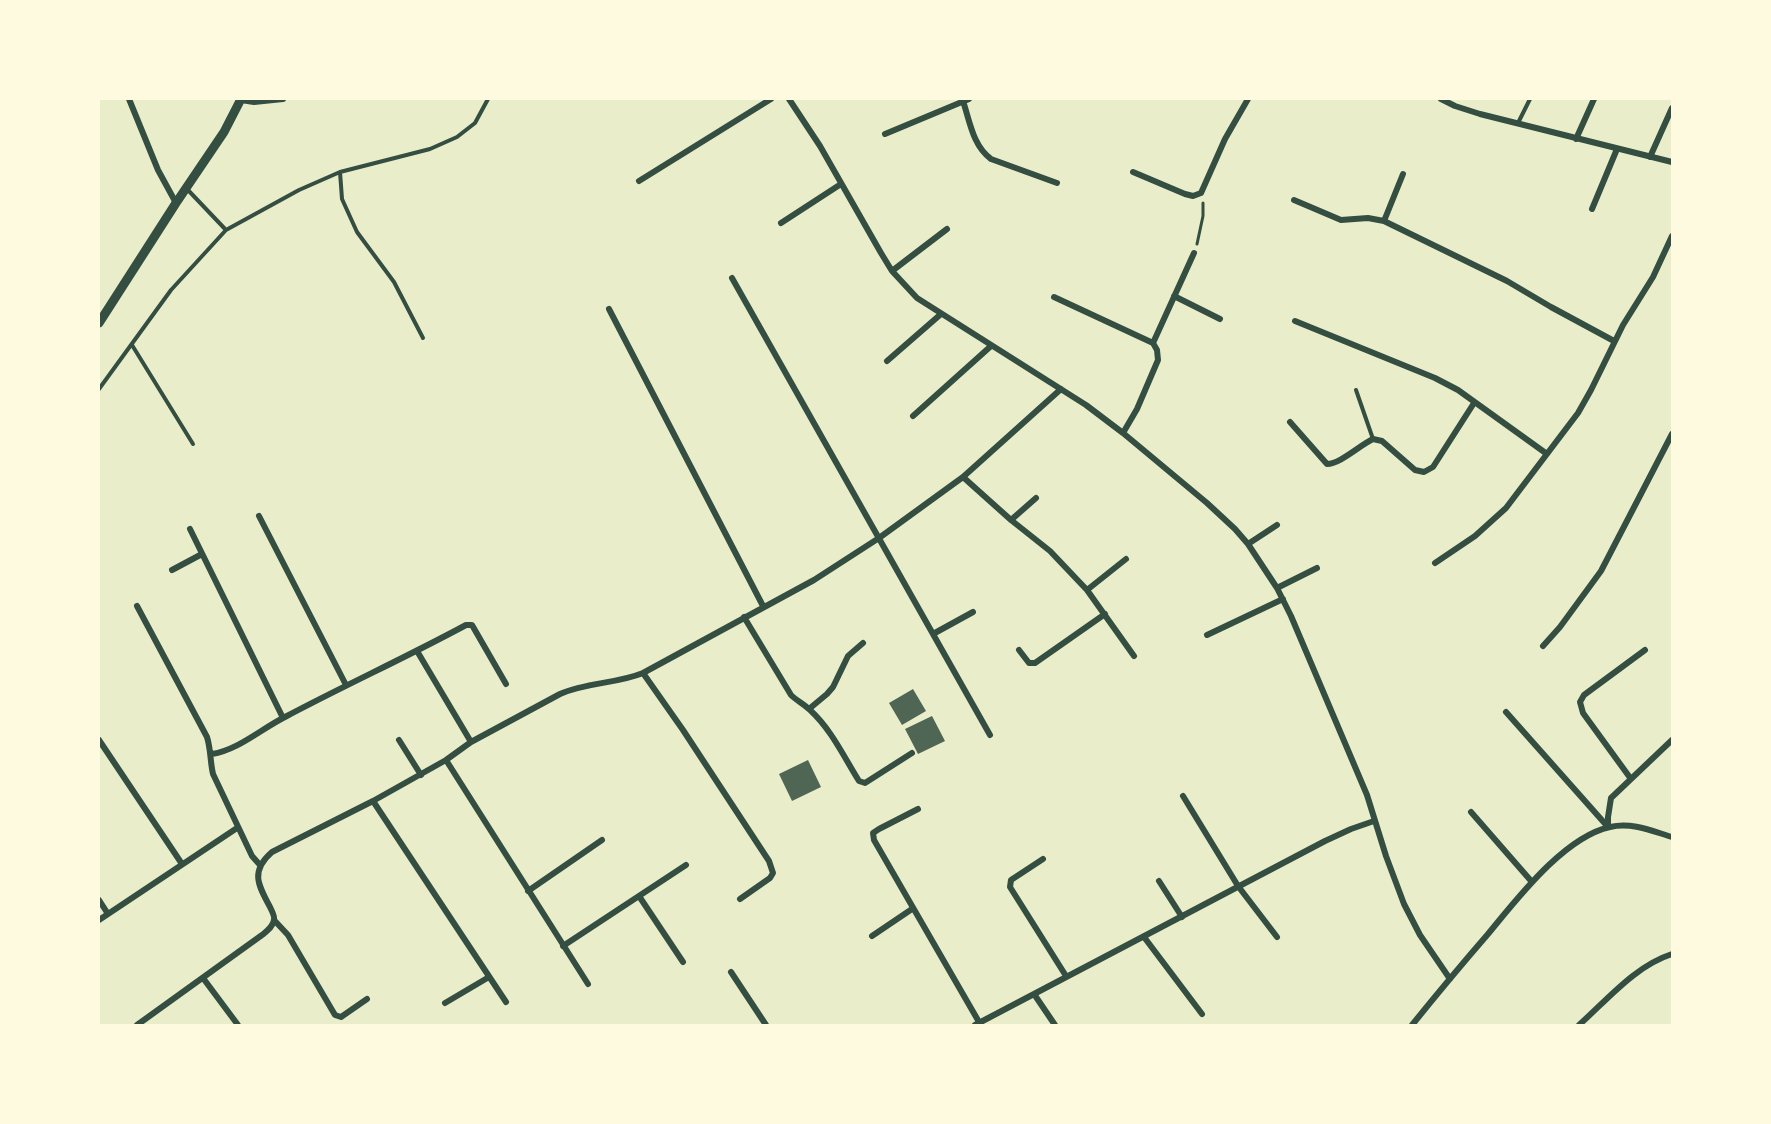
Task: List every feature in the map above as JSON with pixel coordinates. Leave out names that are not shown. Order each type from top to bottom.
[{"type":"street","points":[[129,99],[158,171],[176,203]]},
{"type":"street","points":[[99,323],[176,203],[225,132],[241,99],[254,102],[283,99]]},
{"type":"street","points":[[639,181],[771,99]]},
{"type":"street","points":[[789,99],[820,146],[892,271],[916,298],[1061,389],[1123,433],[1207,503],[1248,544],[1283,599],[1367,795],[1404,904],[1419,935],[1450,979]]},
{"type":"street","points":[[1133,172],[1185,194],[1193,196],[1201,193],[1225,139],[1248,99]]},
{"type":"street","points":[[1441,99],[1472,112],[1672,162]]},
{"type":"street","points":[[1576,139],[1594,99]]},
{"type":"street","points":[[885,134],[966,100],[977,144],[982,152],[991,159],[1057,183]]},
{"type":"street","points":[[1650,157],[1672,108]]},
{"type":"street","points":[[1592,209],[1617,149]]},
{"type":"street","points":[[1384,221],[1403,174]]},
{"type":"street","points":[[781,223],[842,184]]},
{"type":"street","points":[[1294,200],[1341,220],[1368,218],[1384,221],[1507,281],[1614,341]]},
{"type":"street","points":[[892,271],[947,229]]},
{"type":"street","points":[[1435,563],[1475,536],[1506,508],[1578,413],[1614,341],[1653,277],[1672,236]]},
{"type":"street","points":[[1152,343],[1194,253]]},
{"type":"street","points":[[732,278],[990,735]]},
{"type":"street","points":[[1174,296],[1220,319]]},
{"type":"street","points":[[1054,297],[1152,343],[1157,350],[1158,360],[1137,409],[1123,433]]},
{"type":"street","points":[[609,309],[763,606]]},
{"type":"street","points":[[887,361],[941,315]]},
{"type":"street","points":[[1295,321],[1435,378],[1458,390],[1547,454]]},
{"type":"street","points":[[913,416],[991,346]]},
{"type":"street","points":[[137,1025],[271,927],[274,920],[273,913],[259,887],[258,877],[260,866],[272,852],[421,775],[471,742],[572,688],[629,679],[644,673],[814,580],[879,538],[963,477],[1061,389]]},
{"type":"street","points":[[1290,422],[1327,464],[1333,464],[1373,439],[1382,441],[1415,470],[1424,472],[1433,466],[1474,403]]},
{"type":"street","points":[[1544,646],[1601,571],[1672,434]]},
{"type":"street","points":[[963,477],[1050,551],[1087,590],[1134,656]]},
{"type":"street","points":[[1011,520],[1036,498]]},
{"type":"street","points":[[259,516],[346,686]]},
{"type":"street","points":[[1248,544],[1277,525]]},
{"type":"street","points":[[190,529],[283,718]]},
{"type":"street","points":[[172,570],[202,554]]},
{"type":"street","points":[[1087,590],[1126,559]]},
{"type":"street","points":[[1277,588],[1317,567]]},
{"type":"street","points":[[1208,635],[1283,599]]},
{"type":"street","points":[[137,606],[207,737],[212,754],[213,774],[237,828],[260,866]]},
{"type":"street","points":[[933,634],[973,612]]},
{"type":"street","points":[[1018,650],[1029,663],[1035,663],[1105,614]]},
{"type":"street","points":[[744,617],[791,695],[798,703],[809,709],[833,738],[859,781],[865,783],[912,753]]},
{"type":"street","points":[[212,754],[230,749],[283,718],[466,625],[472,625],[506,684]]},
{"type":"street","points":[[809,709],[827,694],[848,656],[863,643]]},
{"type":"street","points":[[1631,779],[1583,713],[1580,702],[1584,695],[1645,650]]},
{"type":"street","points":[[417,651],[471,742]]},
{"type":"street","points":[[644,673],[769,861],[774,873],[740,899]]},
{"type":"street","points":[[1506,712],[1608,827]]},
{"type":"street","points":[[99,740],[182,864]]},
{"type":"street","points":[[399,740],[421,775]]},
{"type":"street","points":[[1608,827],[1611,798],[1672,740]]},
{"type":"street","points":[[446,760],[588,984]]},
{"type":"street","points":[[1183,796],[1238,886],[1277,937]]},
{"type":"street","points":[[373,801],[506,1002]]},
{"type":"street","points":[[918,809],[873,833],[874,840],[977,1024],[1238,886],[1351,829],[1374,821]]},
{"type":"street","points":[[1471,812],[1532,882]]},
{"type":"street","points":[[1412,1025],[1532,882],[1560,855],[1586,837],[1608,827],[1623,824],[1672,837]]},
{"type":"street","points":[[99,920],[237,828]]},
{"type":"street","points":[[528,891],[602,840]]},
{"type":"street","points":[[1043,859],[1011,880],[1010,887],[1066,976]]},
{"type":"street","points":[[563,946],[686,865]]},
{"type":"street","points":[[1159,881],[1182,917]]},
{"type":"street","points":[[639,896],[683,962]]},
{"type":"street","points":[[99,900],[108,914]]},
{"type":"street","points":[[872,936],[912,909]]},
{"type":"street","points":[[274,920],[288,935],[335,1015],[341,1017],[367,999]]},
{"type":"street","points":[[1144,937],[1202,1014]]},
{"type":"street","points":[[1579,1025],[1636,973],[1651,962],[1672,954]]},
{"type":"street","points":[[731,972],[766,1025]]},
{"type":"street","points":[[445,1003],[489,977]]},
{"type":"street","points":[[203,978],[238,1025]]},
{"type":"street","points":[[1034,994],[1055,1025]]},
{"type":"lane","points":[[99,389],[171,290],[226,230],[299,190],[340,172],[430,149],[457,137],[475,123],[488,99]]},
{"type":"lane","points":[[1518,124],[1530,99]]},
{"type":"lane","points":[[340,172],[342,199],[357,232],[394,282],[423,338]]},
{"type":"lane","points":[[186,188],[226,230]]},
{"type":"lane","points":[[132,345],[193,444]]},
{"type":"lane","points":[[1356,390],[1373,439]]},
{"type":"path","points":[[1194,253],[1203,216],[1201,193]]},
{"type":"building","points":[[913,689],[926,711],[902,725],[889,703]]},
{"type":"building","points":[[932,716],[945,741],[918,754],[905,729]]},
{"type":"building","points":[[808,760],[821,787],[792,801],[779,774]]}]
